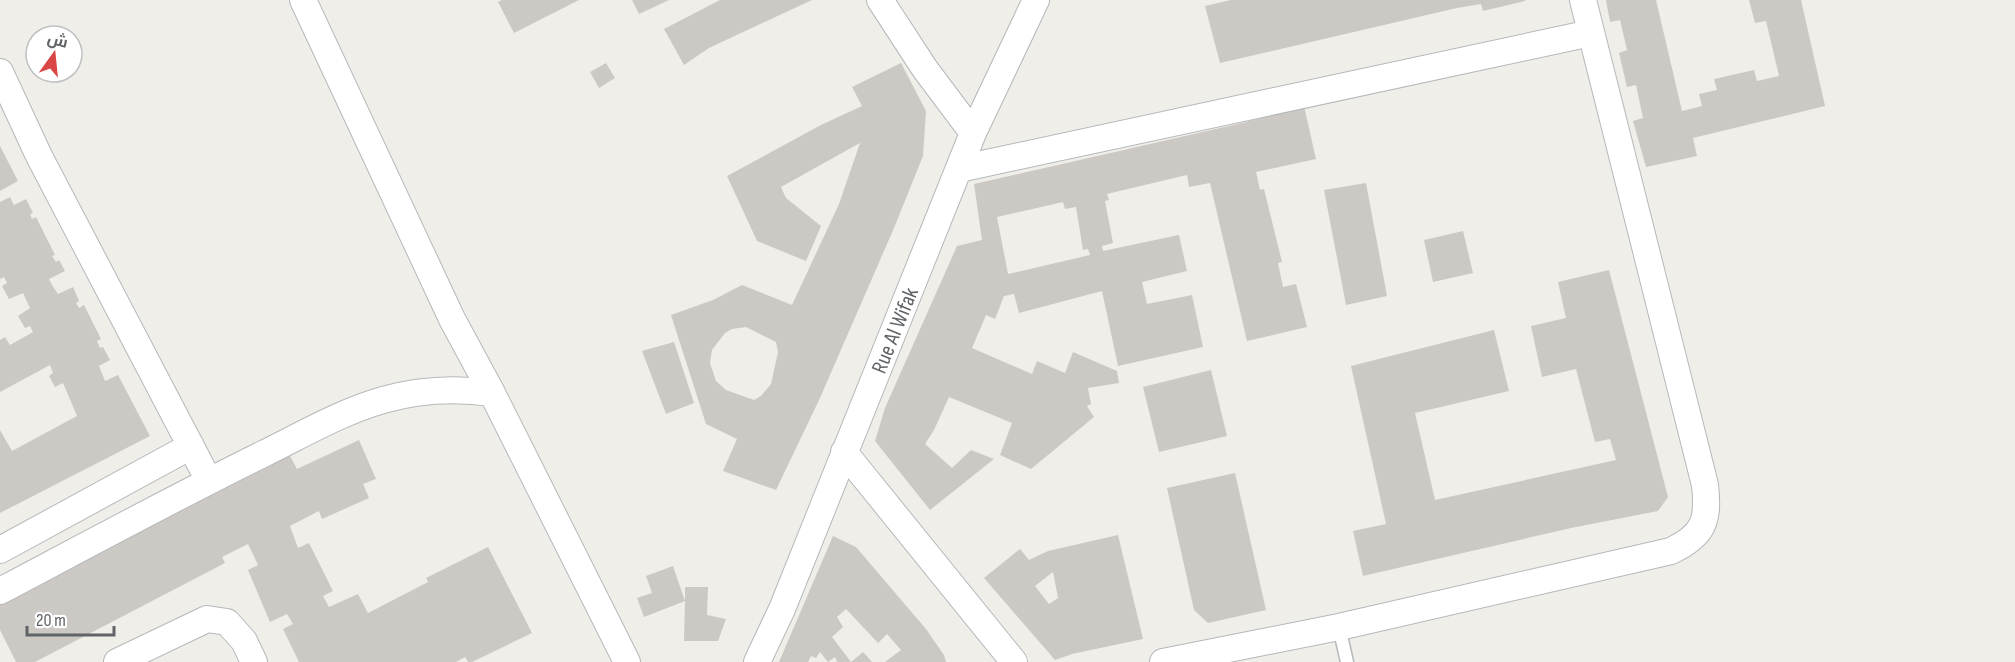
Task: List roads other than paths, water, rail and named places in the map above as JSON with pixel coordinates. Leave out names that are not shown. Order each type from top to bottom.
[{"type":"street","points":[[303,0],[452,319],[492,393],[627,662]]},
{"type":"street","points":[[880,0],[925,69],[973,133]]},
{"type":"street","name":"Rue Al Wifak","points":[[757,662],[782,609],[973,133],[1036,0]]},
{"type":"street","points":[[1162,662],[1339,627],[1671,551],[1687,544],[1699,532],[1706,518],[1705,485],[1583,0]]},
{"type":"street","points":[[959,169],[1591,33]]},
{"type":"street","points":[[2,83],[209,481]]},
{"type":"street","points":[[0,591],[209,481],[352,411],[385,399],[456,389],[492,393]]},
{"type":"street","points":[[0,550],[191,446]]},
{"type":"street","points":[[844,452],[1014,662]]},
{"type":"street","points":[[117,662],[207,619],[227,622],[244,641],[254,662]]},
{"type":"lane","points":[[1339,627],[1347,662]]}]
